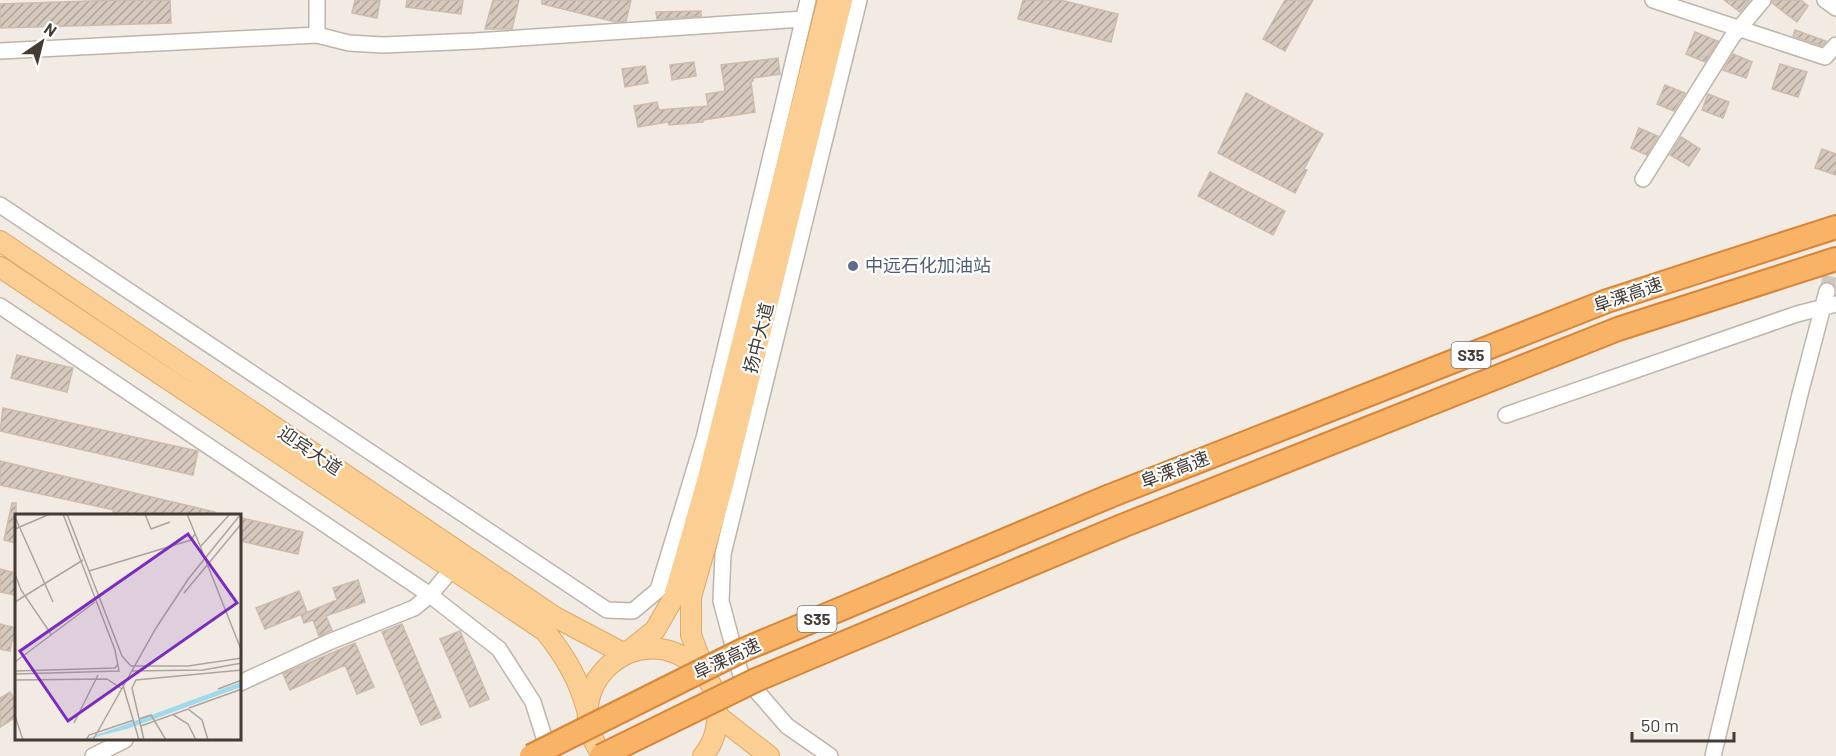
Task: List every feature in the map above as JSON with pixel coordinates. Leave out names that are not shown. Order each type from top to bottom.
[{"type":"highway","name":"阜溧高速","points":[[531,756],[743,650],[1110,496],[1607,301],[1836,227]]},
{"type":"highway","name":"阜溧高速","points":[[598,753],[756,680],[1122,526],[1618,329],[1836,258]]},
{"type":"main road","name":"扬中大道","points":[[587,710],[590,692],[598,676],[610,663],[655,630],[674,597],[711,466],[828,0]]},
{"type":"main road","name":"扬中大道","points":[[718,717],[716,695],[705,675],[692,635],[692,597],[723,485],[842,0]]},
{"type":"main road","name":"迎宾大道","points":[[0,241],[555,617],[625,654]]},
{"type":"main road","name":"迎宾大道","points":[[0,267],[545,631],[564,655],[582,690],[587,710],[588,728],[598,753]]},
{"type":"main road","points":[[625,654],[646,648],[669,650],[689,659],[705,675]]},
{"type":"main road","points":[[703,756],[714,739],[718,717],[769,756]]},
{"type":"street","points":[[317,0],[317,35]]},
{"type":"street","points":[[0,205],[607,610],[633,611],[658,590],[705,438],[808,0]]},
{"type":"street","points":[[830,756],[787,726],[740,672],[721,602],[723,554],[859,0]]},
{"type":"street","points":[[1653,0],[1825,57],[1836,45]]},
{"type":"street","points":[[1643,179],[1732,37],[1763,0]]},
{"type":"street","points":[[1825,0],[1836,8]]},
{"type":"street","points":[[0,51],[317,35],[349,43],[383,45],[803,19]]},
{"type":"street","points":[[1713,756],[1800,394],[1829,306],[1827,291]]},
{"type":"street","points":[[0,306],[430,595],[499,649],[533,702],[550,756]]},
{"type":"street","points":[[1506,416],[1797,314],[1829,306]]},
{"type":"street","points":[[242,682],[329,642],[414,608],[430,595],[452,569]]},
{"type":"street","points":[[93,756],[123,741]]},
{"type":"building","points":[[170,0],[171,23],[0,28],[0,4]]},
{"type":"building","points":[[355,0],[380,0],[377,18],[352,13]]},
{"type":"building","points":[[407,0],[463,0],[461,14],[406,7]]},
{"type":"building","points":[[493,0],[519,0],[512,29],[485,29]]},
{"type":"building","points":[[542,0],[631,0],[626,21],[616,22],[542,4]]},
{"type":"building","points":[[1023,0],[1060,0],[1118,14],[1111,42],[1018,19]]},
{"type":"building","points":[[1285,0],[1313,0],[1285,51],[1263,39]]},
{"type":"building","points":[[1724,0],[1750,0],[1740,12]]},
{"type":"building","points":[[1773,0],[1801,0],[1808,6],[1797,22],[1772,3]]},
{"type":"building","points":[[701,11],[701,16],[657,19],[656,12]]},
{"type":"building","points":[[1795,30],[1826,42],[1822,46],[1793,36]]},
{"type":"building","points":[[1695,32],[1718,41],[1705,62],[1686,54]]},
{"type":"building","points":[[1733,54],[1752,62],[1746,78],[1723,70]]},
{"type":"building","points":[[778,58],[780,74],[753,78],[751,82],[755,112],[703,120],[703,122],[669,125],[668,122],[638,127],[634,106],[657,102],[659,110],[708,106],[706,94],[725,91],[721,65]]},
{"type":"building","points":[[694,62],[696,76],[672,80],[670,65]]},
{"type":"building","points":[[1780,64],[1807,72],[1798,97],[1772,89]]},
{"type":"building","points":[[645,66],[648,83],[625,87],[622,69]]},
{"type":"building","points":[[1665,85],[1685,93],[1674,111],[1657,104]]},
{"type":"building","points":[[1246,93],[1323,134],[1304,169],[1307,170],[1295,193],[1218,153]]},
{"type":"building","points":[[1708,94],[1729,102],[1723,118],[1702,110]]},
{"type":"building","points":[[1639,128],[1658,136],[1647,155],[1631,148]]},
{"type":"building","points":[[1681,137],[1700,149],[1689,166],[1670,155]]},
{"type":"building","points":[[1822,149],[1836,154],[1836,175],[1815,168]]},
{"type":"building","points":[[1210,172],[1285,211],[1273,235],[1198,196]]},
{"type":"building","points":[[17,355],[73,368],[67,392],[11,378]]},
{"type":"building","points":[[3,408],[198,451],[193,475],[0,431]]},
{"type":"building","points":[[0,461],[215,512],[215,514],[121,514],[113,512],[114,510],[0,485]]},
{"type":"building","points":[[12,503],[16,503],[15,543],[4,540]]},
{"type":"building","points":[[242,518],[303,532],[298,554],[242,541]]},
{"type":"building","points":[[0,569],[15,573],[15,595],[0,592]]},
{"type":"building","points":[[358,580],[365,602],[326,616],[332,630],[319,636],[313,620],[304,623],[301,615],[337,600],[333,588]]},
{"type":"building","points":[[299,591],[307,612],[265,629],[256,608]]},
{"type":"building","points":[[0,624],[15,628],[15,641],[12,640],[10,651],[0,649]]},
{"type":"building","points":[[402,624],[441,717],[421,725],[382,632]]},
{"type":"building","points":[[460,631],[489,699],[470,707],[440,639]]},
{"type":"building","points":[[355,643],[374,687],[357,694],[345,665],[290,690],[283,674]]},
{"type":"building","points":[[10,692],[15,700],[15,718],[0,727],[0,698]]},
{"type":"tunnel","points":[[1827,291],[1835,252]]},
{"type":"place","name":"中远石化加油站","points":[[853,266]]}]
